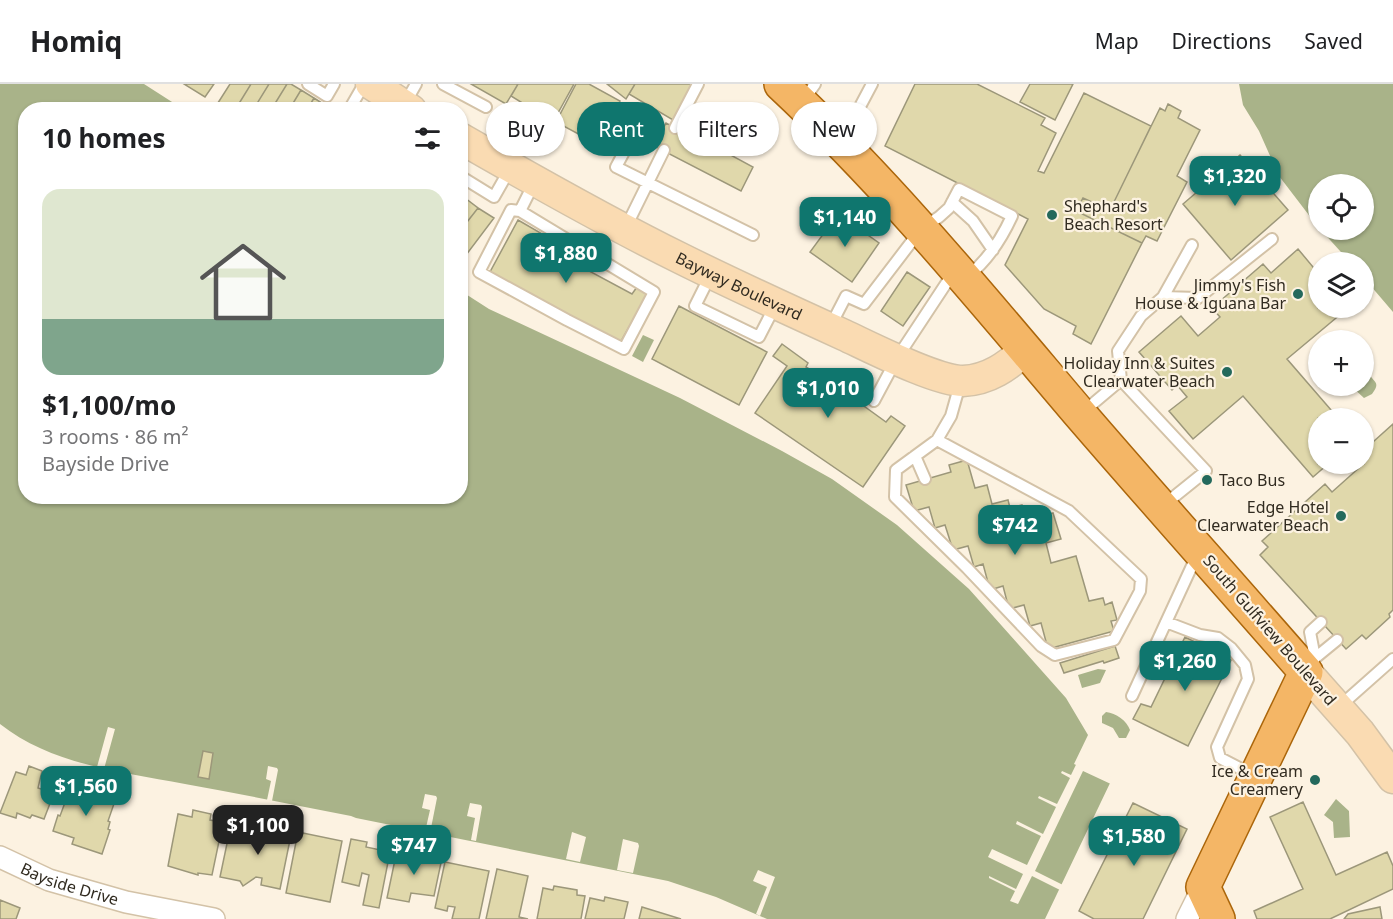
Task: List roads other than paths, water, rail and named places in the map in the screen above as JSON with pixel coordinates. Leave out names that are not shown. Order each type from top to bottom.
[{"type":"main road","name":"South Gulfview Boulevard","points":[[799,90],[809,102]]},
{"type":"main road","name":"South Gulfview Boulevard","points":[[856,156],[922,228],[1080,414],[1200,550],[1310,665]]},
{"type":"main road","points":[[1218,919],[1203,887],[1310,665]]},
{"type":"street","points":[[372,84],[410,100]]},
{"type":"street","name":"Bayway Boulevard","points":[[468,143],[625,229],[712,273],[829,328],[946,378],[961,381],[987,377],[1002,370],[1026,350]]},
{"type":"street","name":"South Gulfview Boulevard","points":[[1310,665],[1338,708],[1360,733],[1393,778]]},
{"type":"street","name":"Bayside Drive","points":[[0,857],[49,880],[126,902],[214,919]]},
{"type":"street","points":[[1187,919],[1203,887]]},
{"type":"lane","points":[[308,84],[327,96],[334,84]]},
{"type":"lane","points":[[354,102],[364,84]]},
{"type":"lane","points":[[443,84],[486,108]]},
{"type":"lane","points":[[675,128],[698,84]]},
{"type":"lane","points":[[862,102],[872,84]]},
{"type":"lane","points":[[622,156],[616,167],[753,235]]},
{"type":"lane","points":[[625,229],[661,156]]},
{"type":"lane","points":[[468,181],[494,197],[523,174]]},
{"type":"lane","points":[[520,211],[523,174]]},
{"type":"lane","points":[[829,328],[846,297],[864,304],[922,228],[939,217],[952,202],[959,189],[1012,216],[1002,238],[982,265],[961,273],[897,358],[874,401]]},
{"type":"lane","points":[[952,202],[973,221],[993,250]]},
{"type":"lane","points":[[511,210],[520,211],[654,292],[624,349],[479,272],[511,210]]},
{"type":"lane","points":[[1163,297],[1198,298],[1272,239]]},
{"type":"lane","points":[[1162,507],[1206,471],[1121,380],[1118,351],[1141,316],[1163,297],[1192,245]]},
{"type":"lane","points":[[1080,414],[1121,380]]},
{"type":"lane","points":[[937,440],[1069,511],[1141,579],[1140,591],[1114,639],[1085,643],[1055,655],[1041,646],[895,497],[896,470],[937,440],[951,416],[961,381]]},
{"type":"lane","points":[[915,456],[925,479]]},
{"type":"lane","points":[[1132,696],[1200,550]]},
{"type":"lane","points":[[1166,622],[1218,638],[1231,648],[1245,665],[1248,679],[1217,747],[1220,758],[1256,777]]},
{"type":"lane","points":[[1310,665],[1310,632],[1321,622]]},
{"type":"lane","points":[[1310,665],[1337,640]]},
{"type":"lane","points":[[1338,708],[1393,659]]},
{"type":"place","name":"Shephard's Beach Resort","points":[[1052,215]]},
{"type":"place","name":"Jimmy's Fish House & Iguana Bar","points":[[1298,294]]},
{"type":"place","name":"Holiday Inn & Suites Clearwater Beach","points":[[1227,372]]},
{"type":"place","name":"Taco Bus","points":[[1207,480]]},
{"type":"place","name":"Edge Hotel Clearwater Beach","points":[[1341,516]]},
{"type":"place","name":"Ice & Cream Creamery","points":[[1315,780]]}]
